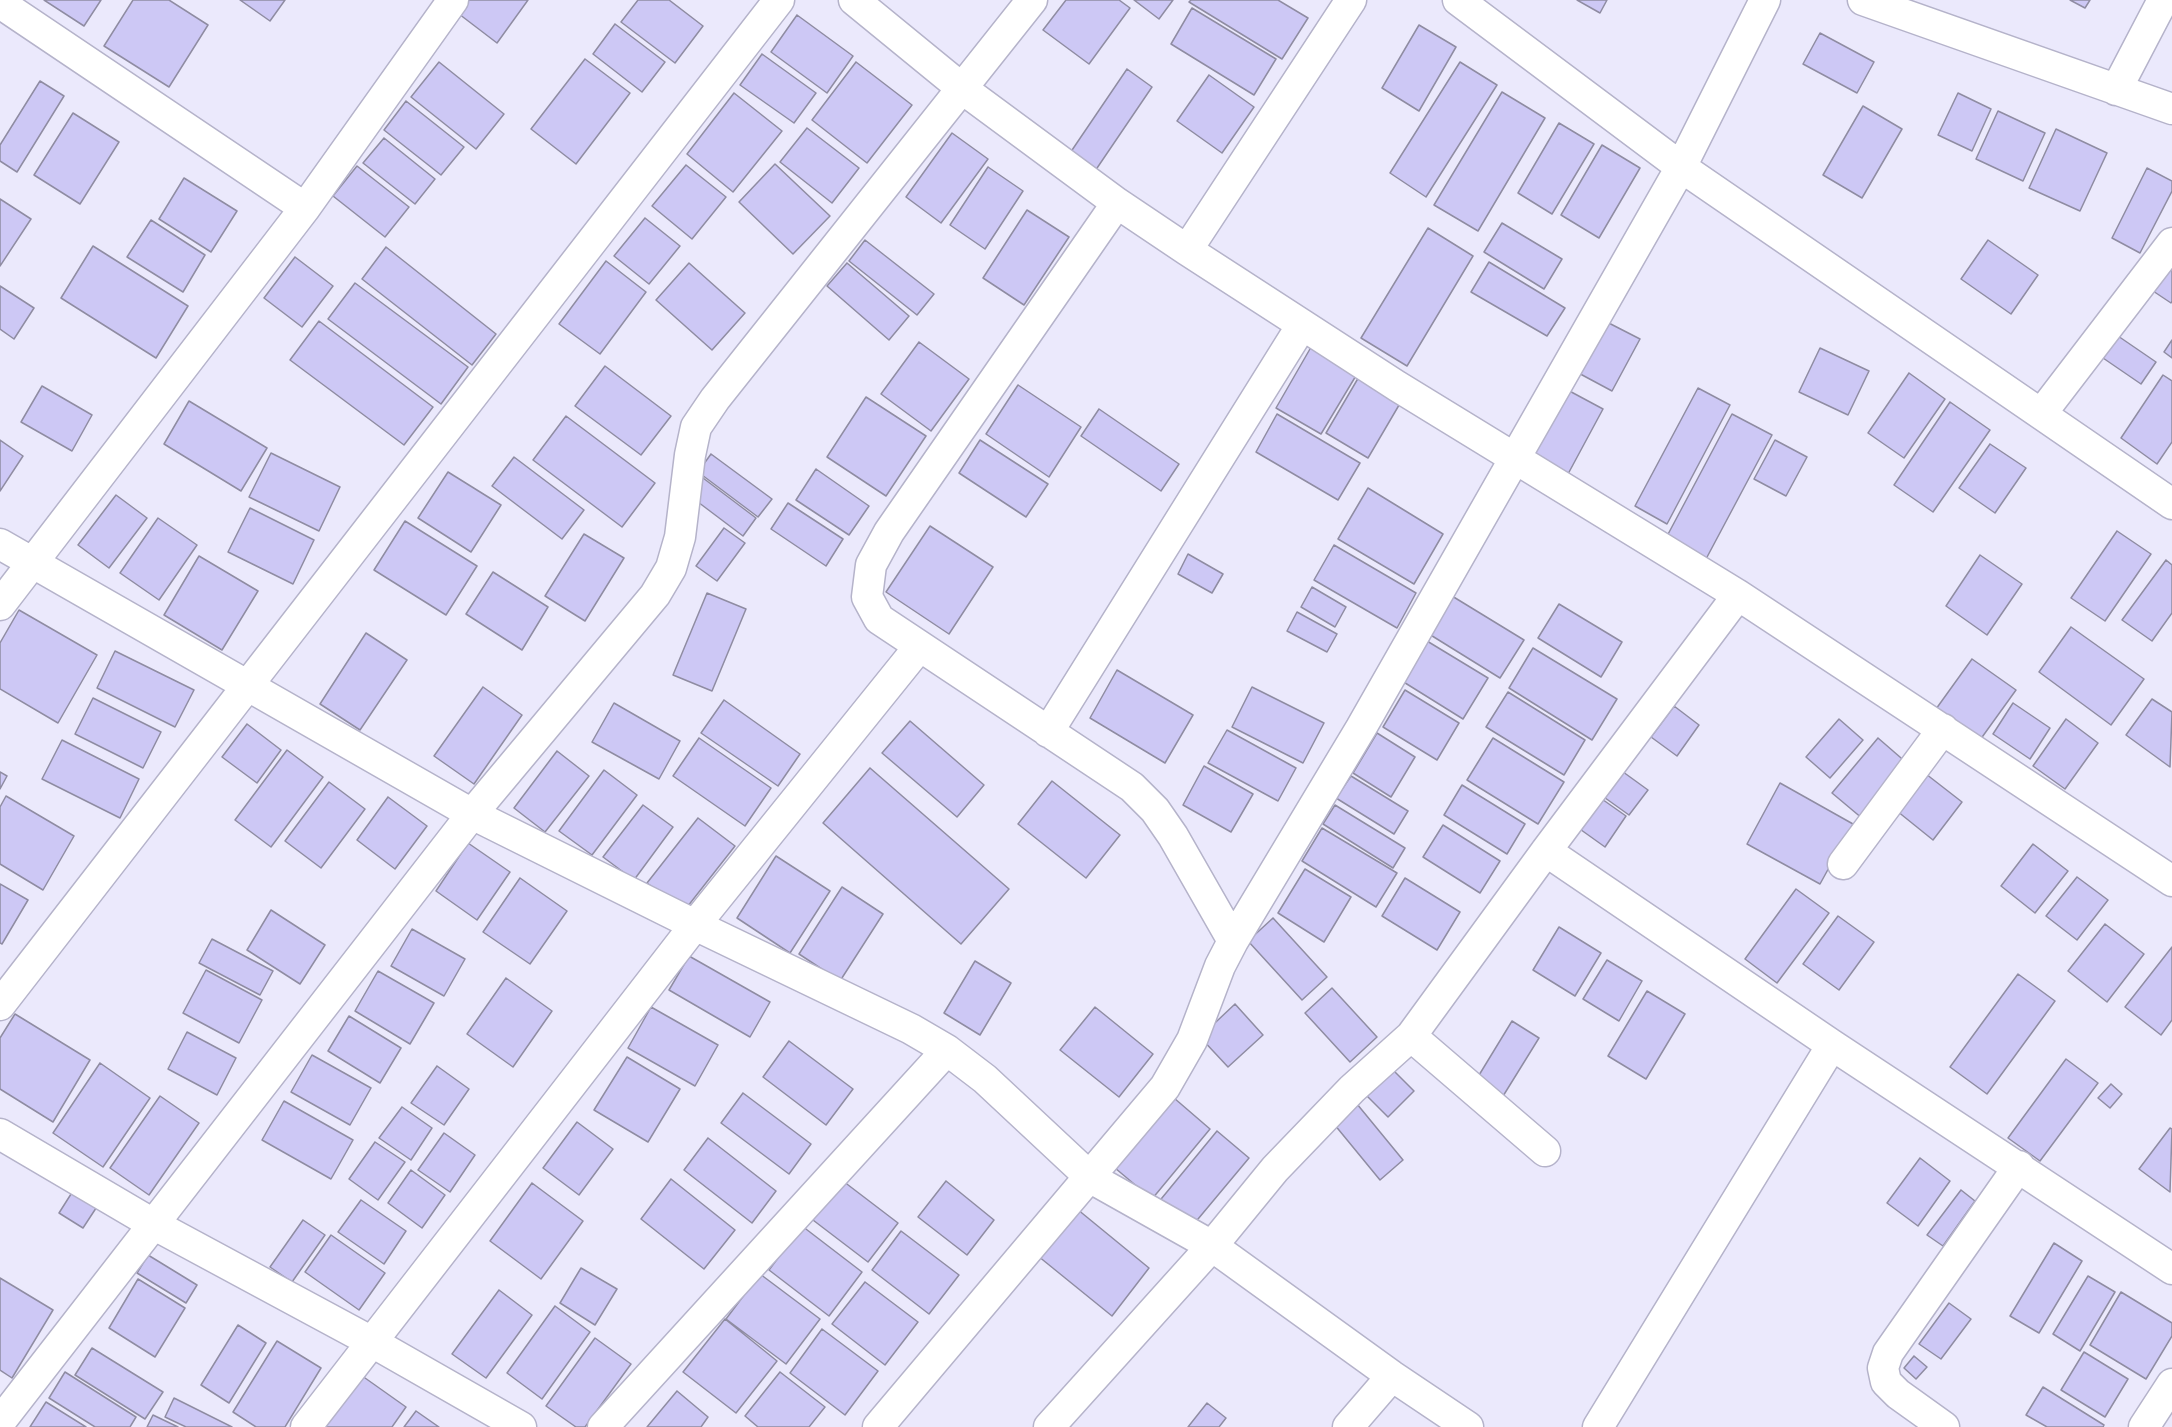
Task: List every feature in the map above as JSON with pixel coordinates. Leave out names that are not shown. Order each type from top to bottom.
[{"type":"street","points":[[0,1005],[779,0]]},
{"type":"street","points":[[854,0],[964,90],[1117,203],[1186,250],[1398,386],[1738,595],[2172,881]]},
{"type":"street","points":[[0,1422],[472,814],[655,595],[671,568],[680,537],[690,455],[696,427],[715,399],[964,90],[1032,0]]},
{"type":"street","points":[[1186,250],[1351,0]]},
{"type":"street","points":[[1458,0],[1681,167],[2172,504]]},
{"type":"street","points":[[878,1427],[1090,1178],[1165,1086],[1180,1063],[1220,966],[1233,941],[1361,728],[1681,167],[1765,0]]},
{"type":"street","points":[[1863,0],[1901,6],[2116,90],[2172,109]]},
{"type":"street","points":[[2116,90],[2163,0]]},
{"type":"street","points":[[0,3],[305,207]]},
{"type":"street","points":[[0,605],[305,207],[441,4]]},
{"type":"street","points":[[1117,203],[889,532],[871,565],[867,597],[879,619],[1132,787],[1155,810],[1233,941]]},
{"type":"street","points":[[2041,414],[2172,243]]},
{"type":"street","points":[[1048,732],[1302,325]]},
{"type":"street","points":[[0,544],[472,814],[911,1029],[947,1050],[985,1079],[1090,1178],[1212,1246],[1392,1376],[1468,1427]]},
{"type":"street","points":[[1049,1427],[1212,1246],[1306,1135],[1411,1036],[1546,850],[1738,595]]},
{"type":"street","points":[[306,1427],[695,925],[919,647]]},
{"type":"street","points":[[1844,864],[1943,729]]},
{"type":"street","points":[[1546,850],[1832,1045],[2019,1166],[2172,1269]]},
{"type":"street","points":[[1411,1036],[1545,1151]]},
{"type":"street","points":[[1598,1427],[1832,1045]]},
{"type":"street","points":[[603,1427],[947,1050]]},
{"type":"street","points":[[0,1134],[153,1224],[372,1341],[521,1427]]},
{"type":"street","points":[[1944,1427],[1898,1394],[1886,1382],[1882,1368],[1888,1353],[2019,1166]]},
{"type":"street","points":[[1348,1427],[1392,1376]]},
{"type":"street","points":[[2144,1427],[2172,1384]]},
{"type":"building","points":[[44,0],[101,0],[84,26]]},
{"type":"building","points":[[133,0],[169,0],[208,25],[169,87],[104,46]]},
{"type":"building","points":[[240,0],[285,0],[270,21]]},
{"type":"building","points":[[469,0],[528,0],[497,43],[459,14]]},
{"type":"building","points":[[638,0],[669,0],[703,26],[675,63],[621,22]]},
{"type":"building","points":[[1066,0],[1119,0],[1130,8],[1089,64],[1043,30]]},
{"type":"building","points":[[1134,0],[1173,0],[1159,19]]},
{"type":"building","points":[[1191,0],[1278,0],[1308,18],[1282,59],[1189,2]]},
{"type":"building","points":[[1577,0],[1607,0],[1600,13]]},
{"type":"building","points":[[2070,0],[2090,0],[2085,8]]},
{"type":"building","points":[[1192,8],[1276,59],[1254,95],[1171,44]]},
{"type":"building","points":[[797,15],[853,56],[827,93],[771,52]]},
{"type":"building","points":[[615,24],[665,62],[642,92],[593,54]]},
{"type":"building","points":[[1419,25],[1456,47],[1419,111],[1382,88]]},
{"type":"building","points":[[1820,33],[1874,62],[1857,93],[1803,64]]},
{"type":"building","points":[[762,54],[816,93],[794,123],[740,85]]},
{"type":"building","points":[[585,59],[630,93],[576,164],[531,129]]},
{"type":"building","points":[[439,62],[504,114],[476,149],[411,97]]},
{"type":"building","points":[[856,62],[912,105],[867,163],[812,120]]},
{"type":"building","points":[[1460,62],[1497,85],[1426,197],[1390,173]]},
{"type":"building","points":[[1127,69],[1152,87],[1093,174],[1068,156]]},
{"type":"building","points":[[1209,75],[1254,107],[1222,153],[1177,121]]},
{"type":"building","points":[[40,81],[64,96],[17,172],[0,161],[0,145]]},
{"type":"building","points":[[1502,92],[1545,118],[1478,231],[1434,205]]},
{"type":"building","points":[[734,93],[782,131],[733,192],[687,154]]},
{"type":"building","points":[[1958,93],[1991,109],[1972,151],[1938,135]]},
{"type":"building","points":[[406,101],[464,147],[441,175],[384,130]]},
{"type":"building","points":[[1863,106],[1902,129],[1862,198],[1823,175]]},
{"type":"building","points":[[1998,111],[2045,133],[2023,181],[1976,159]]},
{"type":"building","points":[[73,113],[119,142],[80,204],[34,175]]},
{"type":"building","points":[[1559,123],[1594,144],[1552,214],[1518,193]]},
{"type":"building","points":[[807,128],[859,168],[832,203],[780,162]]},
{"type":"building","points":[[2056,129],[2107,153],[2080,211],[2029,188]]},
{"type":"building","points":[[952,133],[988,159],[941,223],[906,197]]},
{"type":"building","points":[[384,138],[435,179],[415,204],[363,163]]},
{"type":"building","points":[[1602,145],[1640,168],[1599,238],[1561,215]]},
{"type":"building","points":[[775,164],[830,216],[793,254],[739,202]]},
{"type":"building","points":[[686,165],[726,197],[692,239],[652,206]]},
{"type":"building","points":[[357,166],[409,207],[385,237],[333,196]]},
{"type":"building","points":[[988,167],[1023,191],[985,249],[950,225]]},
{"type":"building","points":[[2147,168],[2172,181],[2172,191],[2140,253],[2112,238]]},
{"type":"building","points":[[184,178],[237,211],[211,252],[159,219]]},
{"type":"building","points":[[0,199],[31,219],[0,266]]},
{"type":"building","points":[[1027,210],[1069,237],[1024,305],[983,278]]},
{"type":"building","points":[[645,218],[680,246],[649,284],[614,256]]},
{"type":"building","points":[[151,220],[205,255],[183,292],[127,257]]},
{"type":"building","points":[[1502,223],[1562,259],[1544,289],[1484,252]]},
{"type":"building","points":[[1428,228],[1473,256],[1407,366],[1361,338]]},
{"type":"building","points":[[865,240],[934,294],[917,315],[849,261]]},
{"type":"building","points":[[1988,240],[2038,275],[2011,314],[1961,279]]},
{"type":"building","points":[[93,246],[188,306],[156,358],[61,298]]},
{"type":"building","points":[[386,247],[496,334],[472,365],[362,279]]},
{"type":"building","points":[[295,257],[333,286],[302,327],[264,298]]},
{"type":"building","points":[[606,261],[646,292],[600,354],[559,324]]},
{"type":"building","points":[[1489,262],[1565,308],[1547,336],[1471,292]]},
{"type":"building","points":[[689,263],[745,313],[712,350],[656,300]]},
{"type":"building","points":[[847,263],[909,316],[889,340],[827,286]]},
{"type":"building","points":[[2172,263],[2172,301],[2171,303],[2153,291]]},
{"type":"building","points":[[355,283],[468,367],[441,404],[328,319]]},
{"type":"building","points":[[0,286],[34,308],[14,339],[0,329]]},
{"type":"building","points":[[1599,318],[1640,339],[1612,391],[1571,369]]},
{"type":"building","points":[[319,321],[433,407],[404,445],[290,360]]},
{"type":"building","points":[[2118,336],[2156,362],[2141,384],[2103,358]]},
{"type":"building","points":[[2172,340],[2172,358],[2164,352]]},
{"type":"building","points":[[919,342],[969,379],[931,431],[881,394]]},
{"type":"building","points":[[1314,342],[1360,369],[1321,434],[1276,408]]},
{"type":"building","points":[[1820,348],[1869,371],[1848,415],[1799,392]]},
{"type":"building","points":[[605,366],[671,416],[641,455],[575,406]]},
{"type":"building","points":[[1909,373],[1945,399],[1904,458],[1868,433]]},
{"type":"building","points":[[1360,375],[1402,400],[1368,458],[1326,433]]},
{"type":"building","points":[[2163,375],[2172,381],[2172,442],[2157,464],[2121,438]]},
{"type":"building","points":[[1018,385],[1081,427],[1049,477],[986,434]]},
{"type":"building","points":[[42,386],[92,415],[72,451],[21,422]]},
{"type":"building","points":[[1562,387],[1603,409],[1568,474],[1528,452]]},
{"type":"building","points":[[1698,388],[1730,405],[1667,524],[1635,506]]},
{"type":"building","points":[[866,397],[926,436],[886,496],[827,457]]},
{"type":"building","points":[[189,401],[267,448],[241,491],[164,444]]},
{"type":"building","points":[[1950,402],[1990,430],[1933,512],[1894,485]]},
{"type":"building","points":[[1099,409],[1179,464],[1161,491],[1081,436]]},
{"type":"building","points":[[1277,414],[1360,463],[1338,500],[1256,452]]},
{"type":"building","points":[[1732,414],[1772,435],[1706,559],[1666,538]]},
{"type":"building","points":[[566,416],[655,483],[622,527],[533,460]]},
{"type":"building","points":[[0,440],[23,456],[0,491]]},
{"type":"building","points":[[980,440],[1048,484],[1026,517],[959,473]]},
{"type":"building","points":[[1775,440],[1807,457],[1786,496],[1754,479]]},
{"type":"building","points":[[1990,444],[2026,468],[1995,513],[1959,488]]},
{"type":"building","points":[[271,453],[340,487],[319,531],[249,497]]},
{"type":"building","points":[[711,454],[772,499],[758,517],[698,472]]},
{"type":"building","points":[[514,457],[584,510],[562,539],[492,486]]},
{"type":"building","points":[[816,469],[869,506],[849,535],[796,500]]},
{"type":"building","points":[[448,472],[501,505],[471,552],[418,518]]},
{"type":"building","points":[[703,478],[756,518],[743,536],[690,496]]},
{"type":"building","points":[[1368,488],[1443,534],[1414,584],[1338,539]]},
{"type":"building","points":[[116,495],[147,518],[109,568],[78,545]]},
{"type":"building","points":[[788,503],[843,539],[826,566],[771,529]]},
{"type":"building","points":[[250,508],[314,540],[293,584],[228,552]]},
{"type":"building","points":[[158,518],[197,545],[159,600],[120,573]]},
{"type":"building","points":[[405,521],[477,566],[446,615],[374,570]]},
{"type":"building","points":[[930,526],[993,567],[949,634],[886,592]]},
{"type":"building","points":[[724,528],[745,543],[717,581],[696,566]]},
{"type":"building","points":[[2117,531],[2151,554],[2105,621],[2071,598]]},
{"type":"building","points":[[584,534],[624,558],[585,621],[545,596]]},
{"type":"building","points":[[1334,545],[1416,593],[1397,628],[1314,580]]},
{"type":"building","points":[[1188,554],[1223,574],[1212,593],[1178,574]]},
{"type":"building","points":[[1980,555],[2022,584],[1987,635],[1946,606]]},
{"type":"building","points":[[199,556],[258,591],[222,650],[164,615]]},
{"type":"building","points":[[2166,560],[2172,565],[2172,613],[2152,641],[2122,620]]},
{"type":"building","points":[[493,572],[548,607],[522,650],[466,614]]},
{"type":"building","points":[[1312,587],[1346,607],[1335,627],[1301,607]]},
{"type":"building","points":[[707,593],[746,609],[712,691],[673,675]]},
{"type":"building","points":[[1452,596],[1524,640],[1500,678],[1429,634]]},
{"type":"building","points":[[1559,604],[1622,642],[1601,677],[1538,638]]},
{"type":"building","points":[[19,610],[97,655],[58,723],[0,689],[0,643]]},
{"type":"building","points":[[1297,612],[1337,634],[1327,652],[1287,631]]},
{"type":"building","points":[[2071,627],[2144,679],[2111,725],[2039,672]]},
{"type":"building","points":[[366,633],[407,660],[360,730],[320,704]]},
{"type":"building","points":[[1427,641],[1488,678],[1463,719],[1402,681]]},
{"type":"building","points":[[1533,648],[1617,699],[1592,740],[1509,688]]},
{"type":"building","points":[[115,651],[194,690],[175,727],[97,688]]},
{"type":"building","points":[[1972,659],[2016,690],[1980,740],[1936,709]]},
{"type":"building","points":[[1117,670],[1193,715],[1165,763],[1090,718]]},
{"type":"building","points":[[483,687],[522,715],[474,784],[434,756]]},
{"type":"building","points":[[1252,687],[1324,723],[1303,763],[1232,727]]},
{"type":"building","points":[[1405,690],[1459,723],[1437,760],[1383,727]]},
{"type":"building","points":[[1508,692],[1585,740],[1564,775],[1486,727]]},
{"type":"building","points":[[93,698],[161,732],[143,768],[75,734]]},
{"type":"building","points":[[2152,699],[2172,712],[2170,767],[2126,735]]},
{"type":"building","points":[[724,700],[800,754],[778,786],[701,733]]},
{"type":"building","points":[[614,703],[680,741],[659,779],[592,742]]},
{"type":"building","points":[[2013,703],[2050,728],[2030,759],[1993,734]]},
{"type":"building","points":[[1674,706],[1699,725],[1677,756],[1651,737]]},
{"type":"building","points":[[1839,719],[1863,740],[1830,778],[1806,757]]},
{"type":"building","points":[[2066,719],[2098,743],[2065,789],[2033,766]]},
{"type":"building","points":[[910,721],[984,785],[957,817],[882,753]]},
{"type":"building","points":[[247,724],[281,750],[257,783],[222,757]]},
{"type":"building","points":[[1227,730],[1296,768],[1278,801],[1208,763]]},
{"type":"building","points":[[1377,733],[1415,757],[1391,797],[1353,773]]},
{"type":"building","points":[[699,738],[771,788],[745,826],[673,776]]},
{"type":"building","points":[[1493,738],[1564,782],[1538,824],[1467,780]]},
{"type":"building","points":[[1878,738],[1908,764],[1863,819],[1832,793]]},
{"type":"building","points":[[62,740],[139,779],[120,818],[42,779]]},
{"type":"building","points":[[287,750],[323,777],[271,847],[235,820]]},
{"type":"building","points":[[557,751],[589,776],[545,832],[514,808]]},
{"type":"building","points":[[1204,766],[1253,794],[1231,832],[1183,805]]},
{"type":"building","points":[[870,768],[1009,889],[961,944],[823,823]]},
{"type":"building","points":[[1619,769],[1648,790],[1629,815],[1601,795]]},
{"type":"building","points":[[604,770],[637,795],[592,855],[559,831]]},
{"type":"building","points":[[0,772],[7,776],[0,789]]},
{"type":"building","points":[[1926,774],[1962,802],[1933,840],[1897,811]]},
{"type":"building","points":[[1351,776],[1408,811],[1394,834],[1336,798]]},
{"type":"building","points":[[1052,781],[1120,835],[1086,878],[1018,824]]},
{"type":"building","points":[[329,782],[365,809],[321,868],[285,841]]},
{"type":"building","points":[[1780,783],[1853,824],[1820,884],[1747,844]]},
{"type":"building","points":[[1462,785],[1525,824],[1507,854],[1444,815]]},
{"type":"building","points":[[6,796],[74,836],[43,890],[0,864],[0,807]]},
{"type":"building","points":[[388,797],[427,826],[395,869],[357,840]]},
{"type":"building","points":[[1599,797],[1626,816],[1605,847],[1577,827]]},
{"type":"building","points":[[643,805],[673,827],[634,880],[603,857]]},
{"type":"building","points":[[1335,805],[1405,848],[1393,868],[1323,824]]},
{"type":"building","points":[[698,818],[735,846],[684,911],[647,883]]},
{"type":"building","points":[[1443,825],[1500,861],[1480,893],[1423,857]]},
{"type":"building","points":[[1322,828],[1397,873],[1376,907],[1302,861]]},
{"type":"building","points":[[468,843],[510,872],[477,920],[436,891]]},
{"type":"building","points":[[2033,844],[2068,871],[2035,913],[2001,886]]},
{"type":"building","points":[[776,856],[830,891],[790,953],[737,918]]},
{"type":"building","points":[[1305,869],[1351,897],[1324,942],[1278,913]]},
{"type":"building","points":[[2077,877],[2108,900],[2077,940],[2046,916]]},
{"type":"building","points":[[520,878],[567,911],[530,964],[483,932]]},
{"type":"building","points":[[1405,878],[1460,912],[1437,950],[1382,916]]},
{"type":"building","points":[[0,884],[28,900],[2,944],[0,943]]},
{"type":"building","points":[[842,887],[883,914],[840,981],[799,954]]},
{"type":"building","points":[[1796,889],[1829,913],[1777,983],[1745,959]]},
{"type":"building","points":[[271,910],[325,945],[300,984],[247,950]]},
{"type":"building","points":[[1838,916],[1874,942],[1839,990],[1803,964]]},
{"type":"building","points":[[1273,918],[1327,977],[1302,1000],[1248,941]]},
{"type":"building","points":[[2105,924],[2144,954],[2107,1002],[2068,971]]},
{"type":"building","points":[[1559,927],[1601,953],[1575,996],[1533,970]]},
{"type":"building","points":[[412,929],[465,959],[444,996],[391,966]]},
{"type":"building","points":[[212,939],[273,971],[260,995],[199,963]]},
{"type":"building","points":[[2172,947],[2172,1020],[2161,1035],[2125,1007]]},
{"type":"building","points":[[689,956],[770,1002],[750,1037],[669,990]]},
{"type":"building","points":[[1607,960],[1642,981],[1619,1021],[1583,999]]},
{"type":"building","points":[[975,961],[1011,983],[980,1035],[944,1013]]},
{"type":"building","points":[[206,970],[262,1000],[239,1043],[183,1013]]},
{"type":"building","points":[[378,971],[434,1003],[410,1044],[355,1011]]},
{"type":"building","points":[[2018,974],[2055,1001],[1987,1094],[1950,1067]]},
{"type":"building","points":[[506,978],[552,1011],[513,1067],[467,1034]]},
{"type":"building","points":[[1332,988],[1377,1037],[1350,1062],[1305,1013]]},
{"type":"building","points":[[1647,991],[1685,1014],[1646,1079],[1608,1056]]},
{"type":"building","points":[[1235,1004],[1263,1035],[1228,1067],[1200,1037]]},
{"type":"building","points":[[651,1007],[718,1045],[695,1086],[628,1048]]},
{"type":"building","points":[[1095,1007],[1153,1054],[1119,1097],[1060,1050]]},
{"type":"building","points":[[15,1014],[90,1060],[53,1122],[0,1089],[0,1038]]},
{"type":"building","points":[[349,1016],[401,1048],[380,1083],[328,1051]]},
{"type":"building","points":[[1512,1021],[1539,1038],[1500,1101],[1473,1085]]},
{"type":"building","points":[[187,1032],[236,1058],[217,1095],[168,1069]]},
{"type":"building","points":[[789,1041],[853,1089],[826,1125],[763,1077]]},
{"type":"building","points":[[312,1055],[371,1088],[350,1125],[291,1092]]},
{"type":"building","points":[[627,1057],[680,1089],[648,1142],[594,1110]]},
{"type":"building","points":[[2066,1059],[2098,1083],[2040,1161],[2008,1138]]},
{"type":"building","points":[[100,1063],[150,1098],[103,1167],[53,1133]]},
{"type":"building","points":[[437,1066],[469,1089],[444,1125],[411,1103]]},
{"type":"building","points":[[1393,1070],[1414,1091],[1388,1117],[1367,1096]]},
{"type":"building","points":[[2111,1084],[2122,1094],[2110,1108],[2098,1098]]},
{"type":"building","points":[[743,1093],[811,1144],[789,1174],[721,1123]]},
{"type":"building","points":[[160,1096],[199,1123],[149,1195],[110,1168]]},
{"type":"building","points":[[1174,1098],[1210,1129],[1152,1199],[1115,1168]]},
{"type":"building","points":[[284,1101],[353,1140],[331,1179],[262,1140]]},
{"type":"building","points":[[1357,1104],[1403,1160],[1380,1180],[1334,1124]]},
{"type":"building","points":[[402,1107],[432,1128],[411,1160],[379,1138]]},
{"type":"building","points":[[577,1122],[613,1149],[579,1195],[543,1168]]},
{"type":"building","points":[[2170,1128],[2172,1129],[2170,1192],[2139,1169]]},
{"type":"building","points":[[1217,1131],[1249,1158],[1188,1231],[1157,1204]]},
{"type":"building","points":[[444,1133],[475,1155],[450,1192],[418,1170]]},
{"type":"building","points":[[708,1138],[776,1191],[752,1223],[684,1170]]},
{"type":"building","points":[[375,1142],[405,1162],[378,1200],[349,1179]]},
{"type":"building","points":[[1920,1158],[1950,1181],[1918,1226],[1887,1203]]},
{"type":"building","points":[[411,1170],[445,1195],[422,1228],[388,1203]]},
{"type":"building","points":[[839,1178],[898,1223],[868,1262],[809,1217]]},
{"type":"building","points":[[671,1179],[735,1230],[704,1269],[641,1219]]},
{"type":"building","points":[[946,1181],[994,1220],[967,1255],[918,1217]]},
{"type":"building","points":[[78,1183],[102,1199],[83,1228],[59,1213]]},
{"type":"building","points":[[532,1183],[583,1221],[541,1279],[490,1241]]},
{"type":"building","points":[[1961,1190],[1975,1201],[1943,1246],[1927,1235]]},
{"type":"building","points":[[361,1200],[406,1231],[384,1264],[338,1232]]},
{"type":"building","points":[[1077,1209],[1149,1268],[1112,1316],[1038,1256]]},
{"type":"building","points":[[303,1220],[325,1235],[292,1282],[270,1267]]},
{"type":"building","points":[[802,1226],[862,1272],[829,1316],[769,1270]]},
{"type":"building","points":[[901,1231],[959,1275],[929,1314],[872,1270]]},
{"type":"building","points":[[331,1235],[385,1273],[359,1310],[305,1272]]},
{"type":"building","points":[[2054,1243],[2082,1261],[2039,1333],[2010,1316]]},
{"type":"building","points":[[148,1255],[197,1285],[186,1303],[137,1273]]},
{"type":"building","points":[[581,1268],[617,1289],[595,1325],[560,1303]]},
{"type":"building","points":[[760,1274],[820,1319],[786,1364],[726,1319]]},
{"type":"building","points":[[2088,1276],[2115,1292],[2080,1351],[2053,1334]]},
{"type":"building","points":[[0,1278],[53,1310],[12,1378],[0,1370]]},
{"type":"building","points":[[138,1279],[185,1308],[155,1357],[109,1328]]},
{"type":"building","points":[[865,1282],[918,1322],[885,1365],[832,1324]]},
{"type":"building","points":[[499,1290],[532,1315],[486,1378],[452,1354]]},
{"type":"building","points":[[2121,1292],[2172,1323],[2172,1336],[2146,1379],[2090,1345]]},
{"type":"building","points":[[1949,1303],[1971,1319],[1941,1359],[1919,1344]]},
{"type":"building","points":[[555,1306],[590,1332],[542,1399],[507,1373]]},
{"type":"building","points":[[725,1319],[777,1361],[736,1413],[683,1372]]},
{"type":"building","points":[[238,1325],[266,1343],[229,1403],[201,1385]]},
{"type":"building","points":[[822,1329],[878,1371],[845,1415],[790,1373]]},
{"type":"building","points":[[595,1338],[631,1364],[585,1427],[576,1427],[546,1406]]},
{"type":"building","points":[[277,1341],[321,1368],[285,1427],[256,1427],[233,1412]]},
{"type":"building","points":[[92,1348],[163,1392],[145,1419],[75,1375]]},
{"type":"building","points":[[2084,1352],[2128,1379],[2105,1417],[2061,1390]]},
{"type":"building","points":[[1914,1356],[1927,1367],[1916,1379],[1904,1368]]},
{"type":"building","points":[[65,1372],[136,1417],[130,1427],[95,1427],[49,1398]]},
{"type":"building","points":[[780,1372],[825,1407],[809,1427],[758,1427],[745,1416]]},
{"type":"building","points":[[358,1373],[406,1407],[392,1427],[320,1427]]},
{"type":"building","points":[[2043,1387],[2104,1425],[2103,1427],[2047,1427],[2026,1415]]},
{"type":"building","points":[[677,1391],[708,1417],[701,1427],[647,1427]]},
{"type":"building","points":[[174,1398],[232,1427],[186,1427],[165,1417]]},
{"type":"building","points":[[46,1402],[86,1427],[30,1427]]},
{"type":"building","points":[[1207,1403],[1226,1418],[1219,1427],[1188,1427]]},
{"type":"building","points":[[416,1411],[439,1427],[404,1427]]},
{"type":"building","points":[[153,1415],[178,1427],[147,1427]]}]
